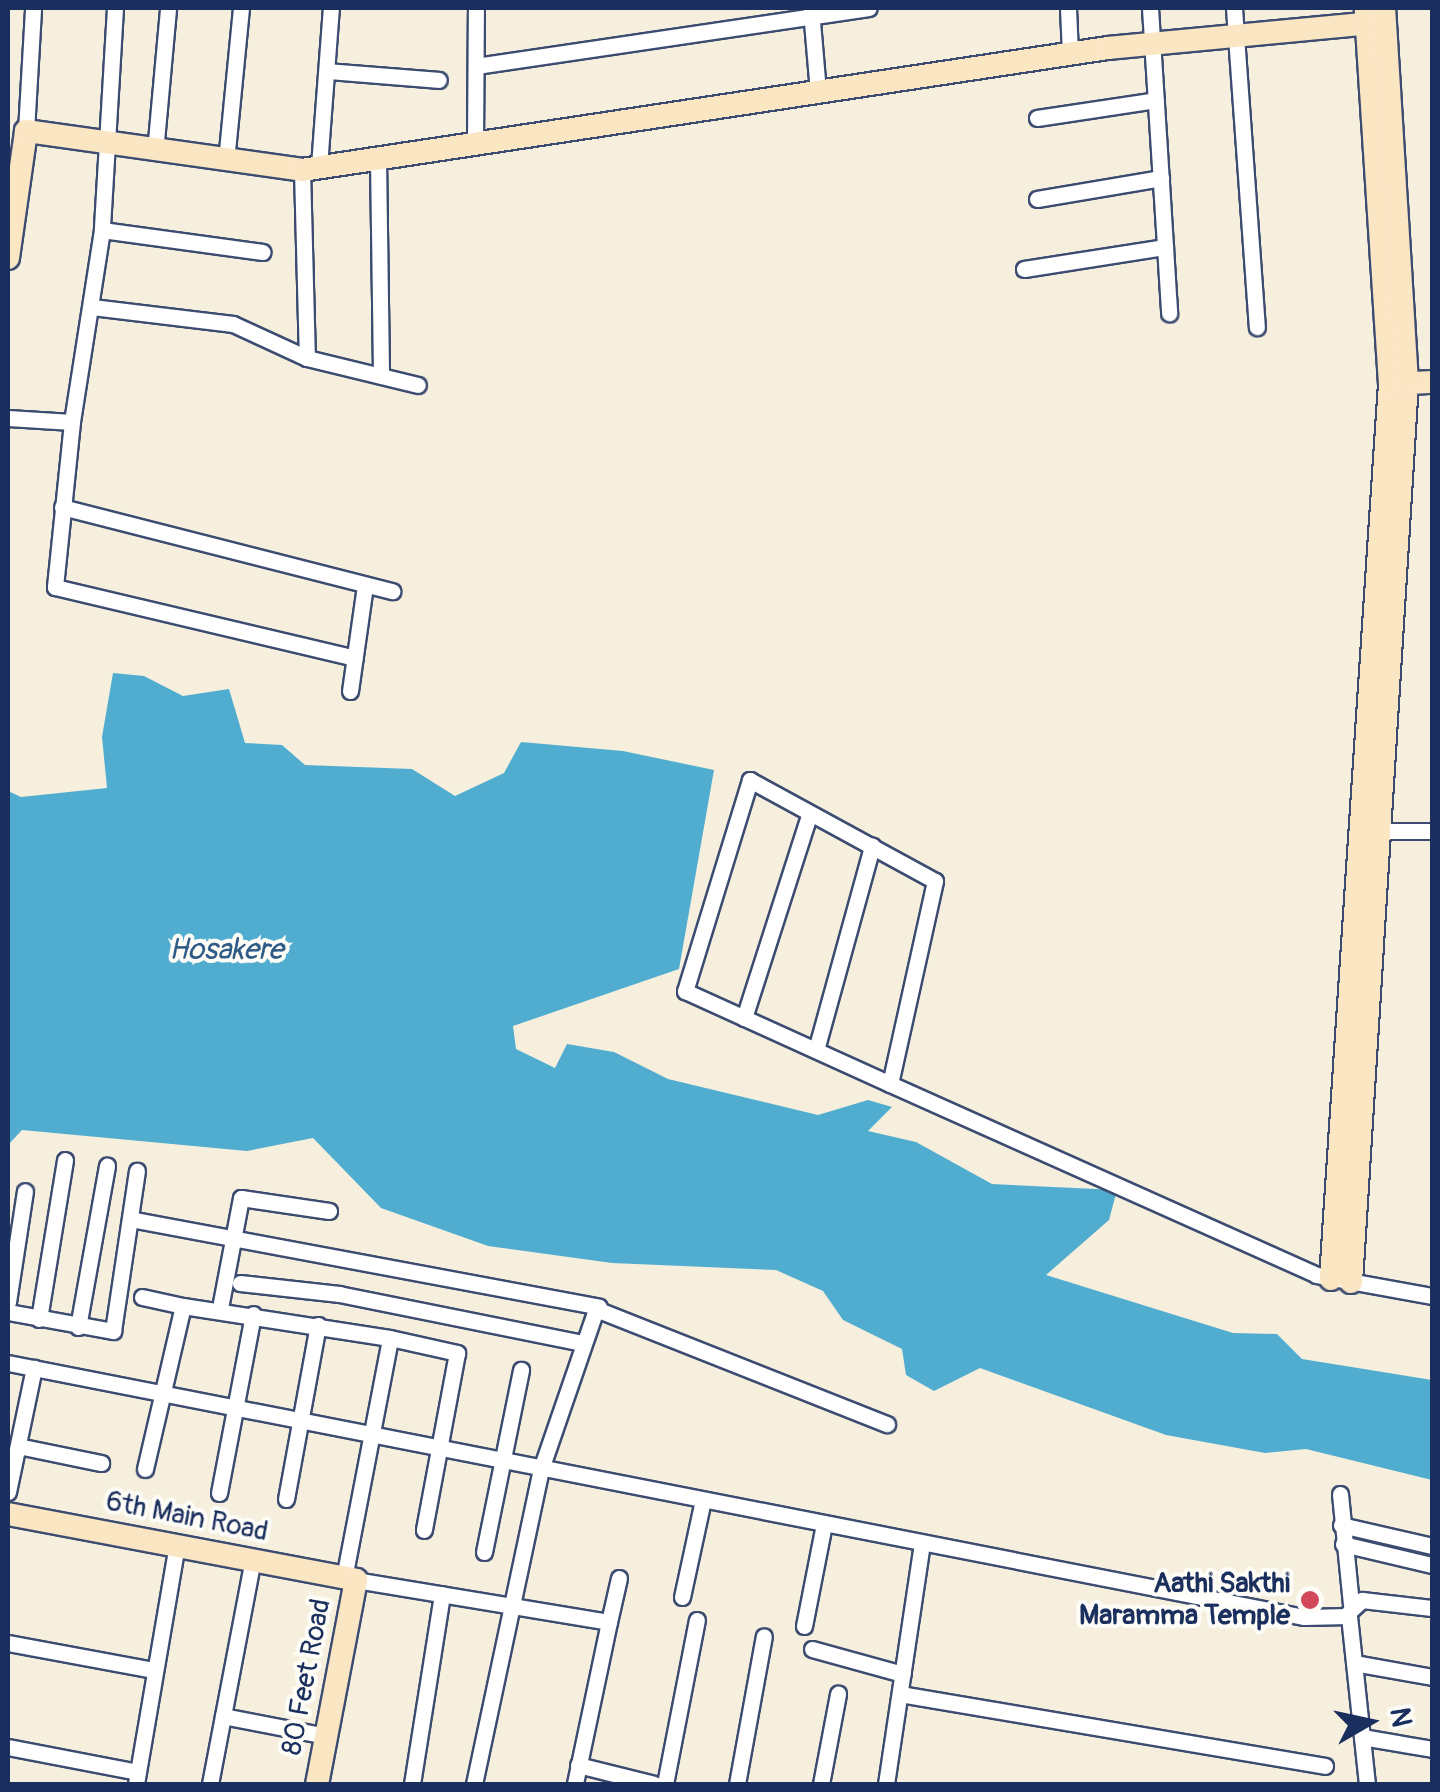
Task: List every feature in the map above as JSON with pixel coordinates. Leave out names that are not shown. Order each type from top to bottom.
[{"type":"street","points":[[8,258],[26,131],[33,8]]},
{"type":"street","points":[[115,8],[110,147],[102,230],[72,422],[55,587],[354,658]]},
{"type":"street","points":[[154,152],[168,8]]},
{"type":"street","points":[[226,161],[241,8]]},
{"type":"street","points":[[307,358],[310,168],[327,71],[331,8]]},
{"type":"street","points":[[475,142],[476,8]]},
{"type":"street","points":[[476,66],[811,12],[869,8]]},
{"type":"street","points":[[1068,8],[1070,54]]},
{"type":"street","points":[[1150,8],[1169,314]]},
{"type":"street","points":[[1234,8],[1257,327]]},
{"type":"street","points":[[811,12],[818,91]]},
{"type":"street","points":[[26,131],[110,147],[310,168],[1070,54],[1236,36],[1375,15],[1399,383],[1341,1281]]},
{"type":"street","points":[[327,71],[438,80]]},
{"type":"street","points":[[1037,118],[1156,100]]},
{"type":"street","points":[[378,158],[381,376]]},
{"type":"street","points":[[1037,199],[1160,178]]},
{"type":"street","points":[[102,230],[262,252]]},
{"type":"street","points":[[1024,270],[1165,248]]},
{"type":"street","points":[[92,306],[234,324],[307,358],[418,385]]},
{"type":"street","points":[[1399,383],[1432,382]]},
{"type":"street","points":[[8,418],[72,422]]},
{"type":"street","points":[[62,507],[392,591]]},
{"type":"street","points":[[350,691],[365,585]]},
{"type":"street","points":[[890,1084],[935,881],[750,780],[685,991],[890,1084],[1341,1281],[1432,1296]]},
{"type":"street","points":[[744,1018],[810,812]]},
{"type":"street","points":[[1370,831],[1432,831]]},
{"type":"street","points":[[816,1050],[872,846]]},
{"type":"street","points":[[39,1318],[64,1160]]},
{"type":"street","points":[[78,1327],[107,1166]]},
{"type":"street","points":[[8,1312],[106,1333],[116,1327],[137,1171]]},
{"type":"street","points":[[8,1302],[25,1191]]},
{"type":"street","points":[[220,1308],[242,1198],[329,1210]]},
{"type":"street","points":[[130,1220],[233,1236],[599,1307],[887,1424]]},
{"type":"street","points":[[240,1284],[338,1294],[583,1343]]},
{"type":"street","points":[[142,1297],[318,1325],[457,1353],[424,1530]]},
{"type":"street","points":[[146,1469],[183,1306]]},
{"type":"street","points":[[474,1784],[509,1604],[541,1468],[599,1307]]},
{"type":"street","points":[[220,1493],[252,1314]]},
{"type":"street","points":[[286,1499],[318,1325]]},
{"type":"street","points":[[390,1338],[368,1434],[350,1579],[609,1622]]},
{"type":"street","points":[[8,1363],[1304,1617],[1350,1610],[1378,1600],[1432,1608]]},
{"type":"street","points":[[8,1492],[34,1368]]},
{"type":"street","points":[[484,1552],[521,1370]]},
{"type":"street","points":[[18,1446],[101,1463]]},
{"type":"street","points":[[1340,1494],[1367,1784]]},
{"type":"street","points":[[682,1597],[703,1500]]},
{"type":"street","name":"6th Main Road","points":[[8,1514],[350,1579]]},
{"type":"street","points":[[804,1626],[824,1524]]},
{"type":"street","points":[[1341,1525],[1432,1546]]},
{"type":"street","points":[[886,1784],[922,1543]]},
{"type":"street","points":[[8,1747],[137,1778],[177,1544]]},
{"type":"street","points":[[1343,1544],[1432,1565]]},
{"type":"street","points":[[210,1784],[253,1559]]},
{"type":"street","points":[[576,1784],[620,1578]]},
{"type":"street","name":"80 Feet Road","points":[[317,1784],[350,1579]]},
{"type":"street","points":[[412,1784],[442,1594]]},
{"type":"street","points":[[665,1784],[696,1620]]},
{"type":"street","points":[[737,1784],[764,1636]]},
{"type":"street","points":[[8,1642],[154,1670]]},
{"type":"street","points":[[812,1649],[902,1674]]},
{"type":"street","points":[[1354,1663],[1432,1677]]},
{"type":"street","points":[[822,1784],[838,1694]]},
{"type":"street","points":[[900,1694],[1325,1766]]},
{"type":"street","points":[[223,1716],[326,1736]]},
{"type":"street","points":[[1362,1737],[1432,1750]]},
{"type":"street","points":[[578,1765],[654,1784]]},
{"type":"water","name":"Hosakere","points":[[113,673],[144,676],[183,696],[229,689],[245,743],[282,745],[305,765],[412,769],[455,796],[504,773],[521,742],[623,751],[714,770],[679,969],[513,1026],[516,1049],[555,1068],[567,1044],[614,1052],[668,1079],[818,1115],[868,1100],[892,1107],[868,1131],[916,1142],[992,1184],[1117,1190],[1109,1220],[1046,1275],[1233,1333],[1277,1334],[1302,1359],[1432,1380],[1432,1480],[1306,1449],[1265,1453],[1166,1435],[980,1368],[934,1391],[906,1375],[902,1349],[843,1320],[823,1291],[776,1270],[612,1263],[488,1246],[381,1208],[313,1138],[247,1151],[22,1130],[8,1145],[8,791],[21,797],[107,788],[102,737]]},
{"type":"place","name":"Aathi Sakthi Maramma Temple","points":[[1310,1600]]}]
